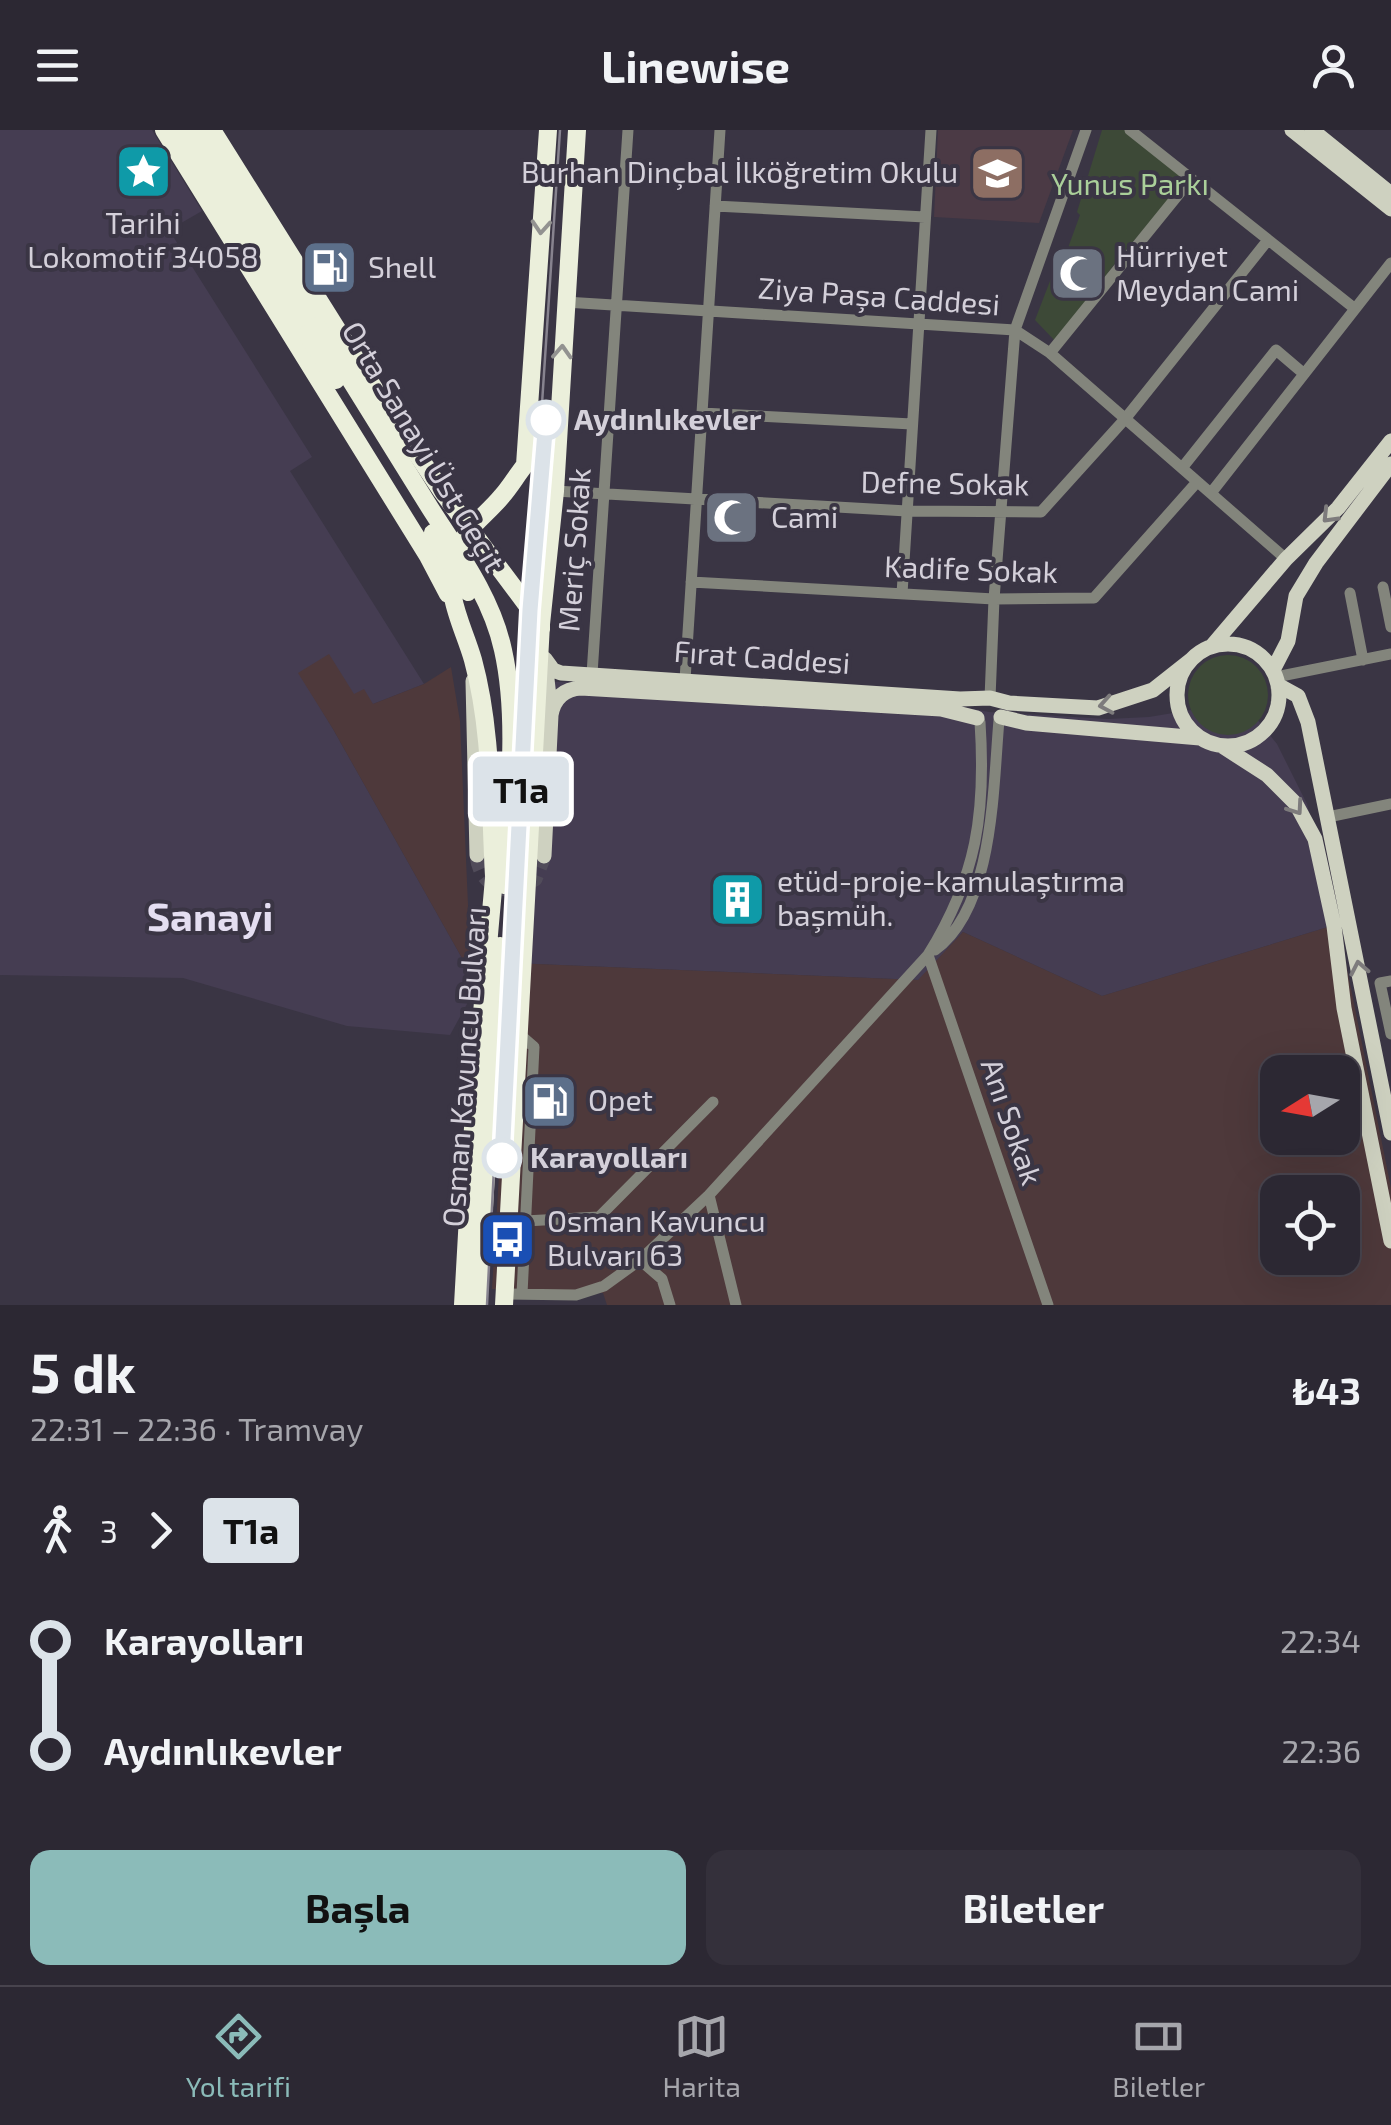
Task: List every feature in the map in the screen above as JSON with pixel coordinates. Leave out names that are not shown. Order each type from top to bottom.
[{"type":"highway","points":[[164,130],[415,535],[454,605],[474,662],[484,722],[494,876]]},
{"type":"highway","points":[[180,130],[269,259]]},
{"type":"highway","points":[[196,130],[269,259]]},
{"type":"highway","points":[[212,130],[387,409],[441,490],[541,624],[545,660]]},
{"type":"highway","points":[[454,605],[452,568],[458,548],[470,528],[502,496],[524,465],[548,130]]},
{"type":"highway","points":[[510,1298],[519,1034],[541,624],[555,490],[577,130]]},
{"type":"highway","points":[[246,182],[269,259]]},
{"type":"highway","points":[[223,227],[269,259]]},
{"type":"highway","name":"Orta Sanayi Üst Geçit","points":[[269,259],[464,560],[492,616],[508,676],[510,786],[502,832]]},
{"type":"highway","points":[[441,490],[468,503],[489,502],[502,496]]},
{"type":"highway","points":[[415,535],[432,544],[446,544],[455,538],[459,521],[455,508]]},
{"type":"highway","points":[[452,568],[471,555],[482,556],[497,565]]},
{"type":"highway","points":[[494,876],[502,832]]},
{"type":"highway","name":"Osman Kavuncu Bulvarı","points":[[478,1305],[502,832]]},
{"type":"highway","name":"Osman Kavuncu Bulvarı","points":[[463,1305],[494,876]]},
{"type":"main road","points":[[1292,130],[1391,209]]},
{"type":"main road","points":[[1312,130],[1391,194]]},
{"type":"main road","points":[[1391,441],[1338,508],[1286,559],[1210,647],[1191,660],[1182,674],[1177,697],[1184,720],[1200,738],[1222,746],[1267,775],[1296,804],[1315,839],[1391,1241]]},
{"type":"main road","points":[[1222,746],[1246,743],[1266,730],[1277,709],[1276,678],[1296,596],[1316,562],[1391,464]]},
{"type":"main road","points":[[1210,647],[1226,644],[1250,648],[1298,696],[1308,722],[1386,1073],[1391,1133]]},
{"type":"main road","points":[[544,856],[551,715],[545,660]]},
{"type":"main road","name":"Fırat Caddesi","points":[[545,660],[561,674],[684,680],[994,707],[1098,708],[1153,690],[1191,660]]},
{"type":"main road","points":[[474,662],[477,855]]},
{"type":"main road","name":"Fırat Caddesi","points":[[551,715],[558,696],[566,690],[581,688],[942,709],[978,720]]},
{"type":"main road","points":[[978,720],[975,710],[994,707]]},
{"type":"main road","name":"Fırat Caddesi","points":[[994,707],[1026,722],[1200,738]]},
{"type":"main road","points":[[1344,1008],[1357,1025],[1370,1089],[1387,1094]]},
{"type":"street","name":"Meriç Sokak","points":[[592,674],[628,130]]},
{"type":"street","points":[[684,680],[720,130]]},
{"type":"street","points":[[902,594],[929,130]]},
{"type":"street","points":[[928,955],[946,942],[964,920],[975,892],[989,826],[994,599],[1015,330],[1086,130]]},
{"type":"street","points":[[1130,130],[1354,308]]},
{"type":"street","points":[[1050,352],[1191,179]]},
{"type":"street","points":[[715,206],[925,218]]},
{"type":"street","name":"Defne Sokak","points":[[555,490],[907,511],[1041,512],[1125,419],[1268,240]]},
{"type":"street","points":[[1210,493],[1391,262]]},
{"type":"street","name":"Ziya Paşa Caddesi","points":[[565,302],[1015,330],[1050,352],[1286,559]]},
{"type":"street","points":[[1182,468],[1276,350],[1303,373]]},
{"type":"street","points":[[702,413],[912,424]]},
{"type":"street","name":"Kadife Sokak","points":[[691,582],[994,599],[1094,598],[1197,482]]},
{"type":"street","points":[[1383,587],[1391,627]]},
{"type":"street","points":[[1350,594],[1363,660]]},
{"type":"street","points":[[1276,678],[1391,654]]},
{"type":"street","points":[[519,1034],[534,1047],[525,1221],[510,1298],[576,1296],[604,1286],[640,1260],[709,1195],[928,955],[952,916],[980,822],[982,758],[978,720]]},
{"type":"street","points":[[1328,816],[1391,804]]},
{"type":"street","name":"Anı Sokak","points":[[928,955],[1048,1305]]},
{"type":"street","points":[[1391,982],[1380,983],[1391,1034]]},
{"type":"street","points":[[525,1221],[598,1216],[713,1102]]},
{"type":"street","points":[[709,1195],[736,1305]]},
{"type":"street","points":[[640,1260],[662,1279],[670,1305]]},
{"type":"shaded area","points":[[0,130],[152,130],[202,211],[169,230],[312,457],[290,471],[424,684],[373,704],[299,673],[471,974],[467,1004],[450,1035],[347,1026],[183,978],[0,975]]},
{"type":"shaded area","name":"Burhan Dinçbal İlköğretim Okulu","points":[[938,130],[1073,130],[1039,223],[934,217]]},
{"type":"shaded area","points":[[329,654],[354,694],[364,689],[373,704],[424,684],[451,667],[460,721],[471,974],[298,673]]},
{"type":"shaded area","points":[[524,680],[935,702],[989,712],[1108,719],[1191,710],[1252,713],[1277,744],[1307,804],[1338,924],[1102,996],[963,932],[919,980],[512,963]]},
{"type":"shaded area","points":[[1338,924],[1391,1188],[1391,1305],[607,1305],[603,1293],[492,1289],[512,963],[918,980],[963,932],[1102,996]]},
{"type":"green space","name":"Yunus Parkı","points":[[1102,130],[1126,130],[1189,179],[1122,254],[1056,342],[1035,320],[1080,215],[1077,212]]},
{"type":"green space","points":[[1220,655],[1236,655],[1257,666],[1268,695],[1257,724],[1236,735],[1220,735],[1206,729],[1194,717],[1188,703],[1188,687],[1194,673],[1206,661]]},
{"type":"tunnel","points":[[477,855],[487,880],[512,890],[535,879],[544,856]]},
{"type":"tram line","points":[[487,1305],[523,601],[541,419],[560,130]]},
{"type":"tram line","name":"T1a","points":[[502,1158],[530,610],[546,420]]},
{"type":"place","name":"Tarihi Lokomotif 34058","points":[[143,171]]},
{"type":"place","name":"Burhan Dinçbal İlköğretim Okulu","points":[[997,173]]},
{"type":"place","name":"Shell","points":[[329,268]]},
{"type":"place","name":"Hürriyet Meydan Cami","points":[[1077,274]]},
{"type":"place","name":"Aydınlıkevler","points":[[546,420]]},
{"type":"place","name":"Cami","points":[[732,518]]},
{"type":"place","name":"etüd-proje-kamulaştırma başmüh.","points":[[738,899]]},
{"type":"place","name":"Opet","points":[[549,1101]]},
{"type":"place","name":"Karayolları","points":[[502,1158]]},
{"type":"place","name":"Osman Kavuncu Bulvarı 63","points":[[508,1239]]},
{"type":"district","name":"Sanayi","points":[[210,917]]}]
